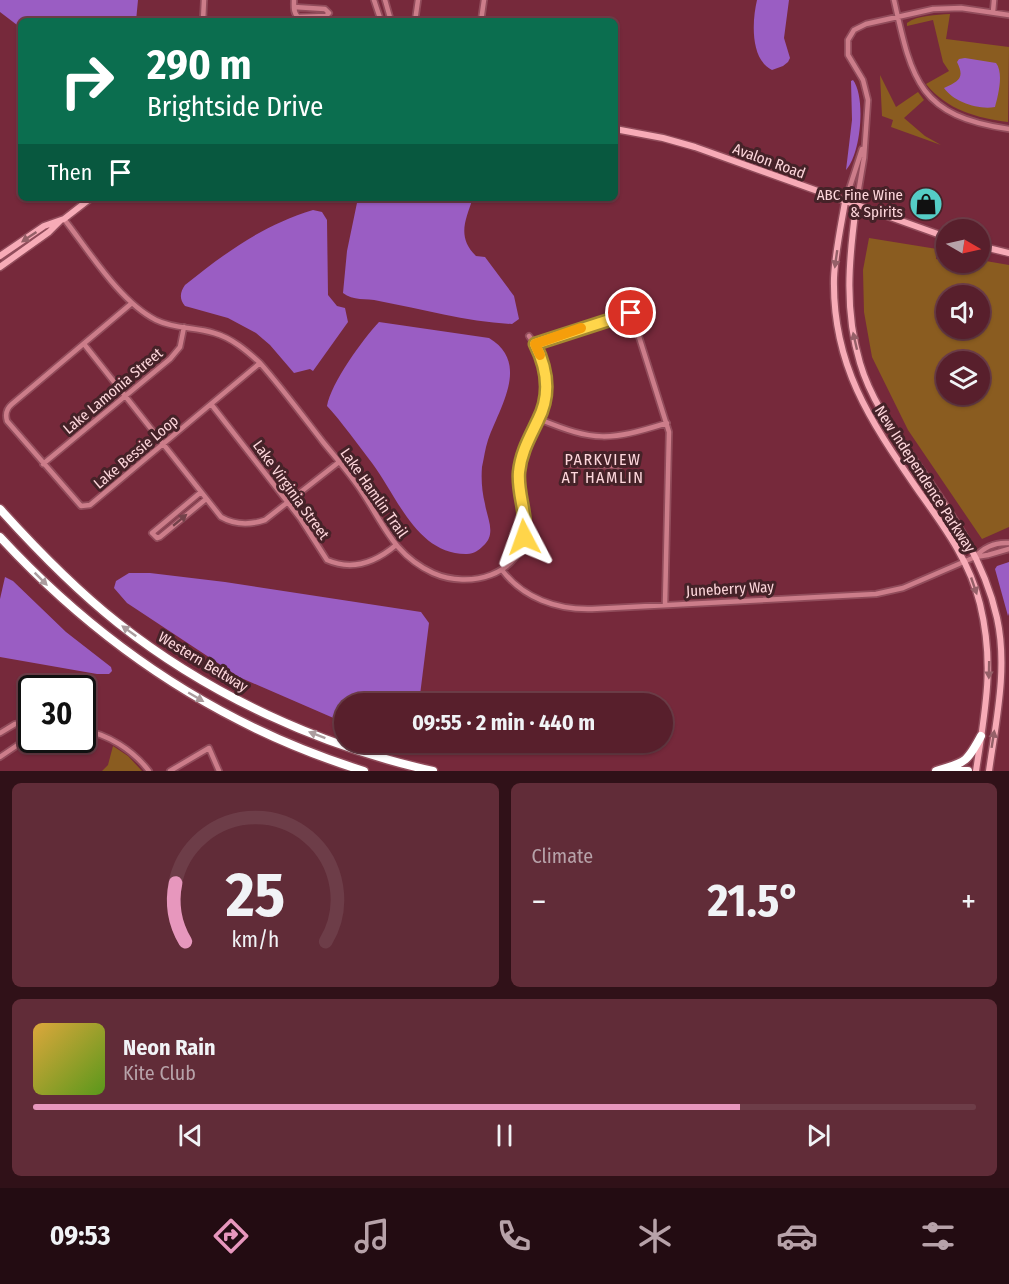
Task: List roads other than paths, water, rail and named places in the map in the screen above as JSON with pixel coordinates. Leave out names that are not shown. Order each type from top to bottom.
[{"type":"highway","name":"Western Beltway","points":[[0,509],[57,568],[118,623],[202,680],[291,725],[343,745],[433,771]]},
{"type":"highway","points":[[0,537],[46,585],[86,620],[131,656],[172,683],[224,713],[283,742],[363,771]]},
{"type":"highway","points":[[934,771],[965,761],[981,736]]},
{"type":"highway","points":[[934,771],[940,771]]},
{"type":"highway","points":[[948,771],[968,771]]},
{"type":"main road","name":"Avalon Road","points":[[618,130],[663,138],[694,147],[936,234]]},
{"type":"main road","points":[[0,267],[50,232],[87,201]]},
{"type":"main road","name":"New Independence Parkway","points":[[845,202],[834,275],[834,302],[839,336],[852,380],[871,420],[955,543],[965,561],[980,602],[987,636],[989,682],[976,771]]},
{"type":"main road","name":"New Independence Parkway","points":[[856,206],[848,293],[852,329],[860,364],[873,397],[886,420],[947,506],[975,557],[986,580],[997,619],[1001,653],[1001,684],[988,771]]},
{"type":"main road","points":[[0,256],[44,226],[62,220]]},
{"type":"main road","points":[[990,248],[1009,253]]},
{"type":"street","points":[[203,18],[204,0]]},
{"type":"street","points":[[294,0],[294,7],[296,15],[301,18],[326,16],[329,13],[325,9],[294,7]]},
{"type":"street","points":[[374,0],[380,18]]},
{"type":"street","points":[[385,0],[389,18]]},
{"type":"street","points":[[415,18],[418,0]]},
{"type":"street","points":[[481,18],[484,0]]},
{"type":"street","points":[[894,0],[913,70],[918,82],[934,102],[944,110],[964,119],[1009,129]]},
{"type":"street","points":[[993,12],[994,0]]},
{"type":"street","points":[[856,206],[864,158],[868,100],[866,89],[848,55],[848,40],[854,30],[918,11],[948,8],[1009,15]]},
{"type":"street","points":[[845,202],[867,129]]},
{"type":"street","name":"Lake Hamlin Trail","points":[[62,220],[132,303],[144,314],[159,321],[216,333],[242,347],[260,363],[363,492],[389,537],[424,568],[444,577],[474,580],[488,578],[501,570]]},
{"type":"street","name":"Lake Bessie Loop","points":[[132,303],[7,408],[7,421],[76,503],[86,507],[90,505],[260,363]]},
{"type":"street","points":[[629,305],[667,423],[669,442],[665,605]]},
{"type":"street","points":[[535,344],[631,313]]},
{"type":"street","name":"Lake Lamonia Street","points":[[44,464],[177,352],[184,327]]},
{"type":"street","points":[[501,570],[517,555],[524,537],[525,520],[519,492],[519,470],[526,443],[539,419],[545,400],[546,384],[543,361],[529,336]]},
{"type":"street","points":[[84,344],[162,445],[221,517],[227,520],[240,524],[265,520],[339,462]]},
{"type":"street","name":"Lake Virginia Street","points":[[211,405],[288,503],[312,535],[324,557],[330,562],[353,565],[367,563],[384,556],[396,545]]},
{"type":"street","points":[[539,419],[572,432],[603,437],[626,435],[667,423]]},
{"type":"street","points":[[569,464],[619,466]]},
{"type":"street","points":[[201,492],[152,533],[157,538],[160,537],[206,499]]},
{"type":"street","points":[[975,557],[988,546],[1009,543]]},
{"type":"street","points":[[975,557],[1009,549]]},
{"type":"street","name":"Juneberry Way","points":[[501,570],[512,582],[542,601],[586,609],[876,594],[903,588],[975,557]]},
{"type":"street","points":[[0,733],[18,724]]},
{"type":"street","points":[[96,734],[134,755],[149,771]]},
{"type":"street","points":[[0,757],[18,746]]},
{"type":"street","points":[[170,771],[209,748],[219,771]]},
{"type":"place","name":"ABC Fine Wine & Spirits","points":[[926,204]]},
{"type":"district","name":"PARKVIEW AT HAMLIN","points":[[603,468]]}]
